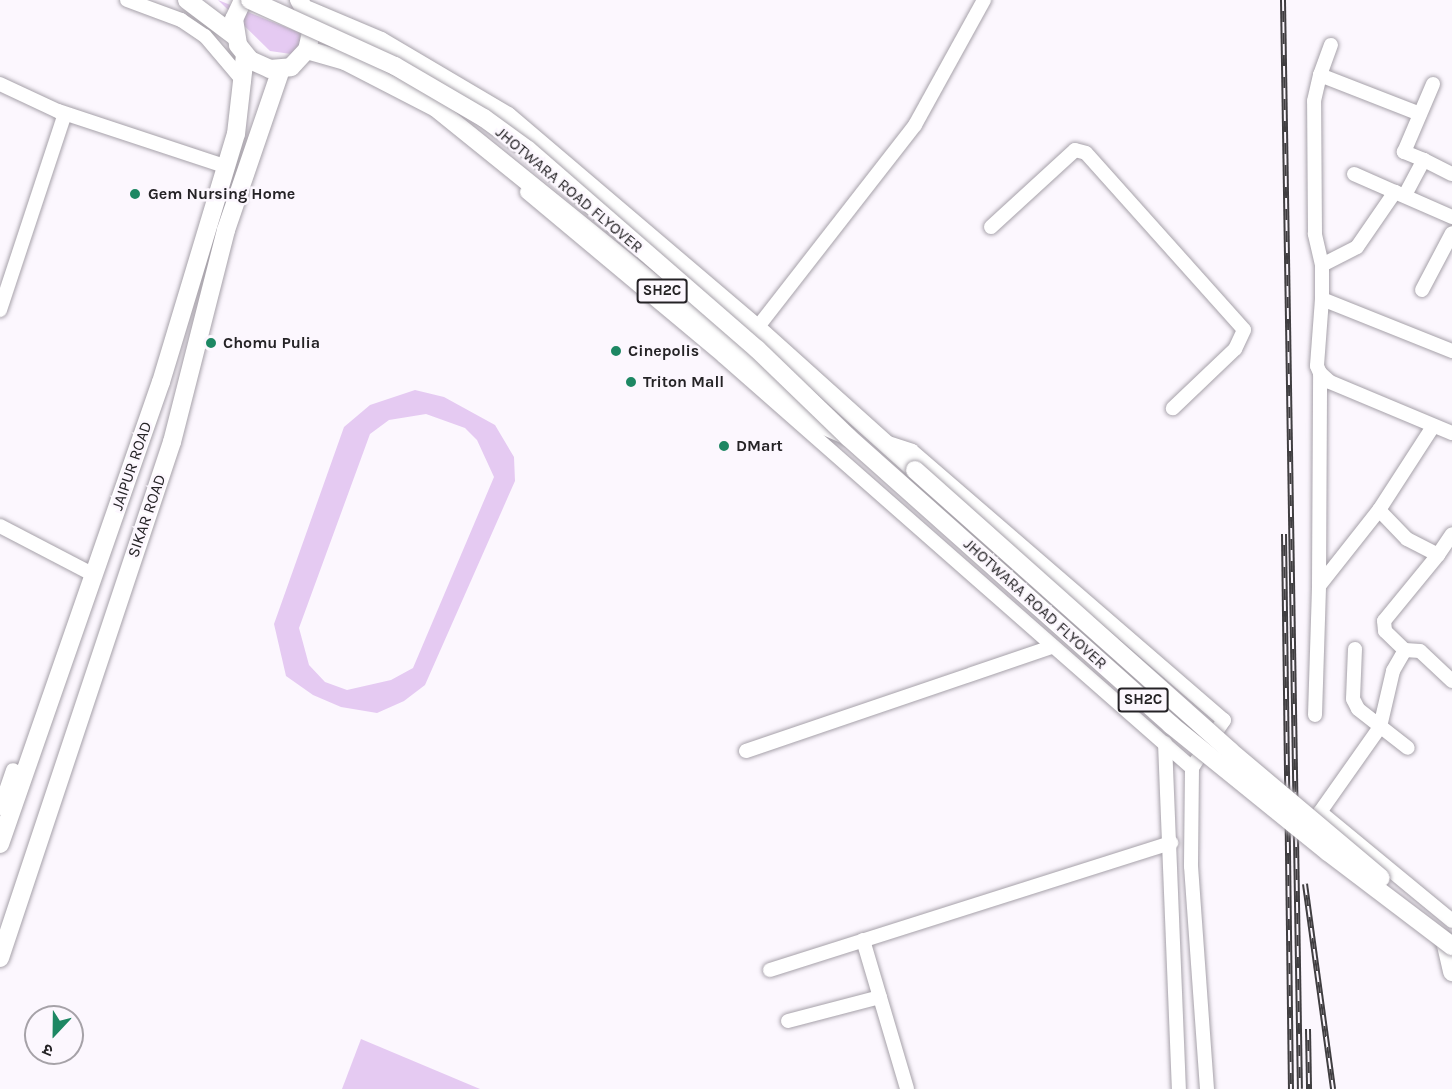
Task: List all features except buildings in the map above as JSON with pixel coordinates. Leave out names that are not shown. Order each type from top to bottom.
[{"type":"main road","points":[[187,0],[236,37]]},
{"type":"main road","points":[[243,0],[234,19],[236,37],[245,55],[259,65],[281,69],[296,63],[307,50],[313,25],[303,5]]},
{"type":"main road","name":"JHOTWARA ROAD FLYOVER","points":[[250,0],[395,66],[510,137],[757,349],[848,437],[1171,725],[1328,852],[1450,939]]},
{"type":"main road","name":"JHOTWARA ROAD FLYOVER","points":[[303,5],[381,41],[508,116],[757,328],[1230,751],[1383,879],[1450,939]]},
{"type":"main road","name":"SH2C","points":[[307,50],[345,61],[436,108],[508,166]]},
{"type":"main road","points":[[244,82],[245,55]]},
{"type":"main road","name":"SIKAR ROAD","points":[[0,958],[175,432],[226,230],[281,69]]},
{"type":"main road","name":"JAIPUR ROAD","points":[[0,844],[13,770],[94,575],[161,382],[227,167],[244,82]]},
{"type":"main road","name":"JHOTWARA ROAD FLYOVER","points":[[508,166],[725,341],[811,420],[848,437]]},
{"type":"main road","points":[[1450,939],[1452,972]]},
{"type":"street","points":[[127,0],[181,20],[205,36],[244,82]]},
{"type":"street","points":[[757,328],[915,125],[984,0]]},
{"type":"street","points":[[1315,715],[1320,374],[1317,366],[1322,265],[1314,234],[1314,101],[1320,75],[1331,45]]},
{"type":"street","points":[[1320,75],[1420,114]]},
{"type":"street","points":[[0,84],[65,114],[227,167]]},
{"type":"street","points":[[1433,84],[1404,152],[1452,174]]},
{"type":"street","points":[[0,310],[65,114]]},
{"type":"street","points":[[991,226],[1075,150],[1086,153],[1244,330],[1235,349],[1173,408]]},
{"type":"street","points":[[1322,265],[1357,247],[1424,160]]},
{"type":"street","points":[[508,166],[519,185],[723,356],[1192,768]]},
{"type":"street","points":[[1354,174],[1452,217]]},
{"type":"street","points":[[1422,290],[1452,233]]},
{"type":"street","points":[[1322,299],[1452,351]]},
{"type":"street","points":[[1320,374],[1330,382],[1432,428],[1452,433]]},
{"type":"street","points":[[1318,586],[1379,510],[1432,428]]},
{"type":"street","points":[[881,440],[912,451],[1224,720],[1192,768],[1191,866],[1207,1089]]},
{"type":"street","points":[[1379,510],[1407,538],[1438,555]]},
{"type":"street","points":[[0,526],[94,575]]},
{"type":"street","points":[[1452,534],[1438,555],[1384,621],[1385,631],[1405,650],[1420,651],[1452,681]]},
{"type":"street","points":[[746,751],[1052,646]]},
{"type":"street","points":[[1355,649],[1353,699],[1358,709],[1408,748]]},
{"type":"street","points":[[1405,650],[1393,671],[1380,727],[1320,812],[1452,921]]},
{"type":"street","points":[[1165,743],[1171,843],[1179,1089]]},
{"type":"street","points":[[0,808],[13,770]]},
{"type":"street","points":[[770,970],[1171,843]]},
{"type":"street","points":[[1171,867],[1191,866]]},
{"type":"street","points":[[863,940],[907,1089]]},
{"type":"street","points":[[788,1021],[880,998]]},
{"type":"shaded area","points":[[218,0],[300,33],[300,44],[291,54],[270,51]]},
{"type":"shaded area","points":[[415,390],[444,397],[495,425],[514,457],[515,481],[425,685],[404,701],[377,713],[341,707],[313,695],[286,676],[274,624],[344,427],[370,405]],"holes":[[[426,414],[465,428],[477,440],[494,477],[413,668],[391,680],[347,690],[325,682],[309,665],[299,628],[370,434],[389,420]]]},
{"type":"shaded area","points":[[361,1039],[480,1089],[342,1089]]},
{"type":"railway","points":[[1283,0],[1300,1089]]},
{"type":"railway","points":[[1284,534],[1291,1089]]},
{"type":"railway","points":[[1305,884],[1333,1089]]},
{"type":"railway","points":[[1308,1029],[1309,1089]]},
{"type":"place","name":"Gem Nursing Home","points":[[135,194]]},
{"type":"place","name":"Chomu Pulia","points":[[211,343]]},
{"type":"place","name":"Cinepolis","points":[[616,351]]},
{"type":"place","name":"Triton Mall","points":[[631,382]]},
{"type":"place","name":"DMart","points":[[724,446]]}]
